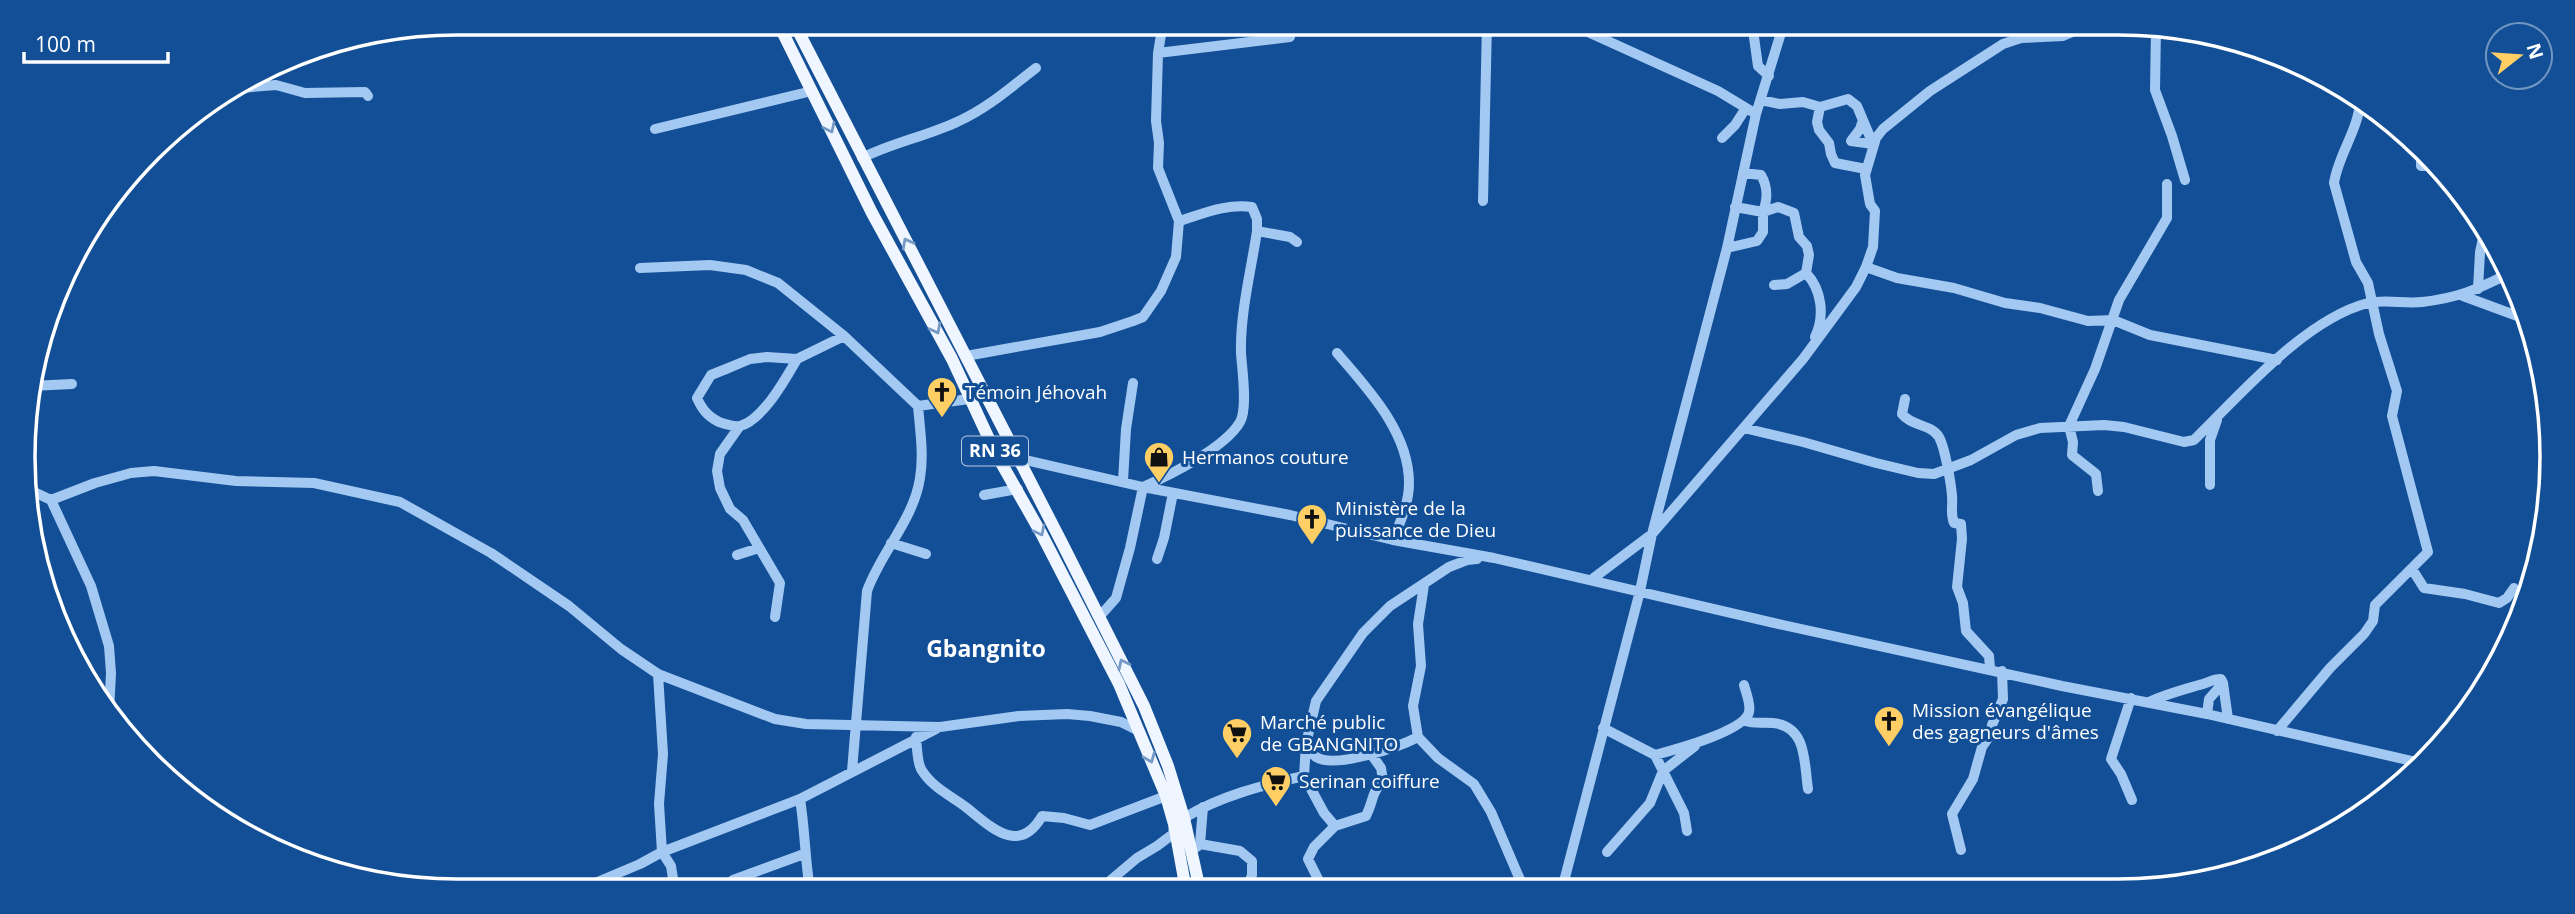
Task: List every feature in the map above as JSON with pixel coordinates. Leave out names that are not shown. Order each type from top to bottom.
[{"type":"main road","name":"RN 36","points":[[784,35],[872,214],[952,359],[969,399],[1119,684],[1166,796],[1196,848],[1199,879]]},
{"type":"main road","name":"RN 36","points":[[800,35],[1100,616],[1149,718],[1168,766],[1179,821],[1185,879]]},
{"type":"street","points":[[966,356],[1100,332],[1143,317],[1161,291],[1176,257],[1179,221],[1158,168],[1156,121],[1161,35]]},
{"type":"street","points":[[1483,201],[1487,35]]},
{"type":"street","points":[[1594,35],[1718,91],[1756,114]]},
{"type":"street","points":[[1754,35],[1759,66],[1769,76]]},
{"type":"street","points":[[1565,879],[1727,248],[1756,114],[1781,35]]},
{"type":"street","points":[[1591,580],[1652,534],[1803,359],[1843,305],[1866,267],[1873,247],[1875,211],[1870,204],[1864,175],[1873,144],[1883,129],[1930,92],[2003,44],[2021,38],[2065,35]]},
{"type":"street","points":[[1158,53],[1290,37]]},
{"type":"street","points":[[2156,37],[2155,90],[2185,180]]},
{"type":"street","points":[[862,158],[888,146],[956,123],[981,110],[1036,68]]},
{"type":"street","points":[[256,87],[276,85],[305,93],[365,92],[368,96]]},
{"type":"street","points":[[655,129],[812,91]]},
{"type":"street","points":[[1761,100],[1780,104],[1803,102],[1820,107],[1848,99],[1857,106],[1873,144]]},
{"type":"street","points":[[1820,107],[1817,122],[1819,130],[1829,143],[1830,154],[1835,163],[1866,169]]},
{"type":"street","points":[[1722,138],[1746,108]]},
{"type":"street","points":[[2277,731],[2330,668],[2364,634],[2373,621],[2375,605],[2428,552],[2392,416],[2397,391],[2368,283],[2356,262],[2334,183],[2358,110]]},
{"type":"street","points":[[1863,120],[1860,130],[1851,141],[1873,144]]},
{"type":"street","points":[[1727,248],[1757,242],[1763,232],[1766,184],[1761,175],[1743,173]]},
{"type":"street","points":[[2098,491],[2096,474],[2072,455],[2073,442],[2069,426],[2095,369],[2119,299],[2167,218],[2167,184]]},
{"type":"street","points":[[1143,487],[1187,466],[1226,438],[1242,421],[1242,323],[1257,231],[1255,209],[1244,206],[1215,209],[1179,221]]},
{"type":"street","points":[[1735,207],[1763,212],[1778,208],[1794,213],[1799,237],[1807,246],[1809,255],[1806,273]]},
{"type":"street","points":[[1257,231],[1290,237],[1297,242]]},
{"type":"street","points":[[2479,289],[2482,244]]},
{"type":"street","points":[[640,268],[710,265],[746,270],[778,283],[844,337],[918,407],[922,450],[920,478],[914,499],[873,573],[867,591],[852,771]]},
{"type":"street","points":[[1866,267],[2005,303],[2040,308],[2088,321],[2113,320],[2150,335],[2277,360]]},
{"type":"street","points":[[1774,285],[1787,284],[1806,273]]},
{"type":"street","points":[[1803,359],[1821,319],[1821,308],[1813,281],[1806,273]]},
{"type":"street","points":[[1744,428],[1918,473],[1934,474],[1992,450],[2016,435],[2040,428],[2124,427],[2184,442],[2194,440],[2277,360],[2328,320],[2346,310],[2372,302],[2422,302],[2463,296],[2500,278]]},
{"type":"street","points":[[2463,296],[2516,315]]},
{"type":"street","points":[[1821,319],[1843,305]]},
{"type":"street","points":[[738,426],[718,421],[702,410],[697,398],[711,375],[750,359],[797,359],[844,337]]},
{"type":"street","points":[[1337,352],[1385,412],[1407,462],[1409,483],[1406,508],[1393,540]]},
{"type":"street","points":[[775,617],[780,583],[743,520],[730,509],[720,488],[717,471],[720,454],[738,426],[749,421],[770,400],[797,359]]},
{"type":"street","points":[[1123,481],[1126,429],[1133,383]]},
{"type":"street","points":[[41,385],[72,384]]},
{"type":"street","points":[[918,407],[969,399]]},
{"type":"street","points":[[1905,399],[1902,414],[1938,435],[1952,496],[1950,511],[1954,523],[1961,524],[1957,587],[1963,603],[1966,631],[1989,656],[1990,668]]},
{"type":"street","points":[[2210,485],[2210,440],[2218,416]]},
{"type":"street","points":[[1017,458],[1143,487],[1290,515],[1393,540],[1493,558],[1783,625],[2207,714],[2410,761]]},
{"type":"street","points":[[1028,478],[1040,465]]},
{"type":"street","points":[[51,500],[94,483],[131,473],[154,471],[236,481],[314,483],[400,502],[491,553],[569,606],[621,649],[658,674],[775,719],[806,724],[940,727],[1018,716],[1067,714],[1121,722],[1139,732]]},
{"type":"street","points":[[1100,616],[1116,598],[1143,487]]},
{"type":"street","points":[[984,495],[1018,489]]},
{"type":"street","points":[[37,493],[51,500],[91,586],[109,646],[110,696]]},
{"type":"street","points":[[1157,559],[1164,538],[1172,493]]},
{"type":"street","points":[[891,543],[926,554]]},
{"type":"street","points":[[737,555],[759,548]]},
{"type":"street","points":[[1335,826],[1324,813],[1304,776],[1306,744],[1316,701],[1363,634],[1390,606],[1448,567],[1467,560],[1493,558]]},
{"type":"street","points":[[2412,569],[2424,588],[2457,592],[2499,603],[2507,598],[2514,588]]},
{"type":"street","points":[[1424,585],[1418,624],[1421,666],[1413,706],[1418,737],[1438,758],[1474,783],[1491,812],[1520,879]]},
{"type":"street","points":[[1961,850],[1952,814],[1973,779],[1982,747],[1989,737],[2003,699],[2003,671]]},
{"type":"street","points":[[658,674],[663,754],[659,804],[662,852],[671,866],[673,879]]},
{"type":"street","points":[[2149,702],[2211,679],[2221,679],[2228,719]]},
{"type":"street","points":[[2207,714],[2209,699],[2223,683]]},
{"type":"street","points":[[1655,755],[1701,742],[1745,721],[1749,705],[1744,685]]},
{"type":"street","points":[[2131,698],[2110,759],[2121,774],[2132,800]]},
{"type":"street","points":[[1745,721],[1757,724],[1773,723],[1793,729],[1800,740],[1808,789]]},
{"type":"street","points":[[604,879],[662,852],[800,799],[940,727]]},
{"type":"street","points":[[1603,728],[1655,755],[1684,813],[1687,831]]},
{"type":"street","points":[[916,737],[920,767],[926,776],[989,828],[1008,836],[1023,835],[1036,827],[1042,816],[1090,825],[1166,796]]},
{"type":"street","points":[[1306,744],[1315,757],[1329,761],[1402,746],[1418,737]]},
{"type":"street","points":[[1607,852],[1650,803],[1663,771],[1701,742]]},
{"type":"street","points":[[1318,879],[1308,859],[1314,846],[1335,826],[1366,817],[1371,806],[1372,793],[1383,780],[1381,768],[1371,754]]},
{"type":"street","points":[[1112,879],[1137,858],[1174,834],[1179,821],[1203,807],[1267,785],[1304,776]]},
{"type":"street","points":[[800,799],[808,879]]},
{"type":"street","points":[[1203,807],[1196,848],[1240,851],[1251,861],[1250,879]]},
{"type":"street","points":[[736,879],[804,854]]},
{"type":"place","name":"Témoin Jéhovah","points":[[942,419]]},
{"type":"place","name":"Hermanos couture","points":[[1159,484]]},
{"type":"place","name":"Ministère de la puissance de Dieu","points":[[1312,546]]},
{"type":"place","name":"Mission évangélique des gagneurs d'âmes","points":[[1889,748]]},
{"type":"place","name":"Marché public de GBANGNITO","points":[[1237,760]]},
{"type":"place","name":"Serinan coiffure","points":[[1276,808]]},
{"type":"district","name":"Gbangnito","points":[[986,649]]}]
